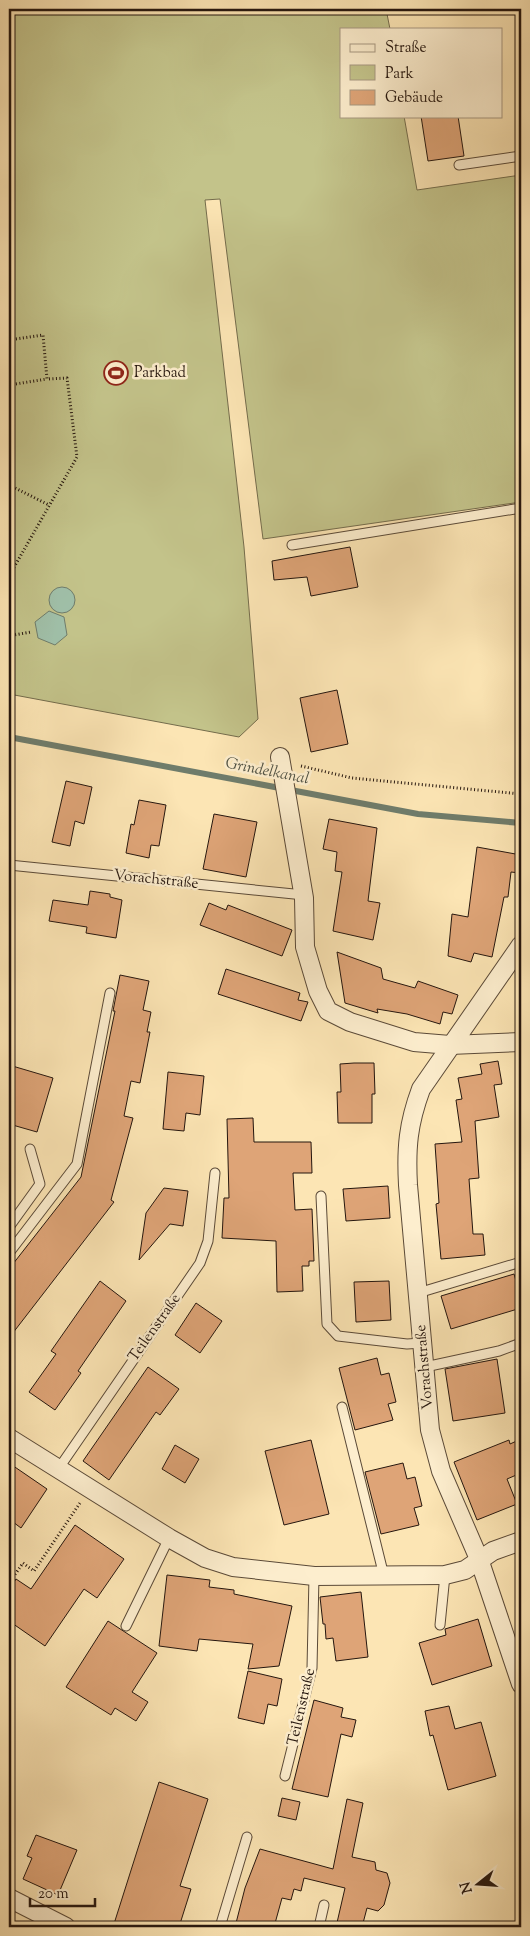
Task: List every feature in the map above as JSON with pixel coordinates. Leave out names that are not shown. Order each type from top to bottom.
[{"type":"street","points":[[282,764],[304,895],[305,947],[318,991],[328,1011],[350,1022],[414,1042],[450,1045],[521,1042]]},
{"type":"street","name":"Vorachstraße","points":[[521,945],[421,1089],[412,1115],[406,1145],[430,1430],[435,1450],[479,1560],[521,1684]]},
{"type":"street","points":[[9,1438],[169,1538],[205,1558],[233,1567],[314,1576],[445,1575],[465,1570],[493,1551],[521,1541]]},
{"type":"street","points":[[9,1898],[66,1927]]},
{"type":"lane","points":[[459,165],[521,156]]},
{"type":"lane","points":[[292,545],[521,508]]},
{"type":"lane","name":"Vorachstraße","points":[[9,865],[304,895]]},
{"type":"lane","points":[[9,1253],[77,1164],[110,993]]},
{"type":"lane","points":[[9,1227],[40,1184],[30,1149]]},
{"type":"lane","name":"Teilenstraße","points":[[59,1468],[200,1264],[208,1241],[215,1173]]},
{"type":"lane","points":[[321,1196],[327,1324],[338,1336],[407,1344],[422,1343]]},
{"type":"lane","points":[[418,1293],[521,1262]]},
{"type":"lane","points":[[425,1367],[499,1351],[521,1343]]},
{"type":"lane","points":[[342,1407],[384,1576]]},
{"type":"lane","points":[[126,1626],[169,1538]]},
{"type":"lane","points":[[440,1625],[445,1575]]},
{"type":"lane","name":"Teilenstraße","points":[[285,1776],[312,1668],[314,1576]]},
{"type":"lane","points":[[220,1927],[247,1837]]},
{"type":"lane","points":[[319,1927],[324,1905]]},
{"type":"path","points":[[9,340],[43,335],[47,379]]},
{"type":"path","points":[[9,385],[67,378],[77,457],[9,576]]},
{"type":"path","points":[[9,484],[49,505]]},
{"type":"path","points":[[9,598],[14,635]]},
{"type":"path","points":[[9,636],[31,632]]},
{"type":"path","points":[[301,759],[301,766],[352,778],[521,794]]},
{"type":"path","points":[[9,1583],[23,1563],[34,1571],[90,1488]]},
{"type":"green space","points":[[9,9],[386,9],[390,28],[340,28],[340,118],[404,118],[417,190],[521,175],[521,502],[263,539],[220,199],[205,200],[244,547],[258,719],[239,737],[9,694]]},
{"type":"shaded area","points":[[62,587],[71,591],[75,600],[71,609],[62,613],[53,609],[49,600],[53,591]]},
{"type":"shaded area","points":[[49,611],[64,617],[67,635],[55,645],[38,638],[35,622]]},
{"type":"building","points":[[421,118],[458,118],[464,156],[428,161]]},
{"type":"building","points":[[350,547],[358,587],[311,596],[307,577],[274,580],[272,561]]},
{"type":"building","points":[[337,690],[348,744],[311,752],[300,698]]},
{"type":"building","points":[[66,781],[92,787],[84,824],[75,821],[70,846],[52,842]]},
{"type":"building","points":[[139,800],[166,805],[159,846],[151,845],[149,858],[126,853],[131,824],[134,825]]},
{"type":"building","points":[[214,814],[257,822],[246,877],[203,869]]},
{"type":"building","points":[[329,819],[377,828],[368,901],[380,903],[373,940],[333,931],[342,872],[335,871],[337,852],[323,849]]},
{"type":"building","points":[[477,847],[521,855],[521,862],[520,873],[511,872],[508,897],[504,897],[492,957],[474,953],[471,962],[448,956],[452,914],[468,917]]},
{"type":"building","points":[[90,891],[110,894],[110,897],[122,900],[116,938],[86,933],[87,927],[49,921],[53,900],[88,905]]},
{"type":"building","points":[[209,903],[226,910],[228,905],[292,930],[282,956],[200,925]]},
{"type":"building","points":[[337,952],[381,968],[383,979],[415,988],[418,981],[458,995],[452,1014],[443,1012],[440,1024],[407,1014],[377,1009],[378,1013],[345,1003]]},
{"type":"building","points":[[226,969],[300,993],[298,1000],[308,1002],[301,1021],[218,994]]},
{"type":"building","points":[[120,975],[149,981],[143,1010],[151,1012],[147,1032],[150,1032],[140,1083],[131,1081],[124,1116],[133,1118],[111,1200],[114,1202],[9,1338],[9,1269],[81,1177],[115,1011],[113,1011]]},
{"type":"building","points":[[498,1061],[502,1084],[494,1085],[499,1117],[475,1121],[479,1178],[469,1179],[473,1234],[483,1234],[485,1255],[441,1259],[436,1204],[439,1203],[435,1144],[462,1142],[456,1100],[462,1099],[458,1078],[482,1074],[480,1064]]},
{"type":"building","points":[[374,1063],[375,1094],[372,1094],[372,1123],[338,1123],[337,1092],[341,1092],[340,1064]]},
{"type":"building","points":[[9,1065],[53,1078],[37,1132],[9,1124]]},
{"type":"building","points":[[168,1072],[204,1076],[200,1115],[186,1113],[184,1131],[163,1129]]},
{"type":"building","points":[[253,1118],[254,1142],[311,1142],[312,1173],[293,1173],[295,1210],[312,1209],[314,1261],[309,1261],[309,1266],[302,1266],[303,1291],[277,1292],[276,1241],[222,1238],[224,1198],[229,1198],[227,1119]]},
{"type":"building","points":[[388,1186],[390,1218],[346,1221],[343,1189]]},
{"type":"building","points":[[164,1188],[188,1191],[183,1226],[170,1224],[139,1260],[146,1213]]},
{"type":"building","points":[[514,1274],[521,1298],[521,1308],[451,1329],[441,1296]]},
{"type":"building","points":[[100,1281],[126,1301],[78,1371],[81,1373],[55,1410],[29,1392],[56,1354],[51,1351]]},
{"type":"building","points":[[389,1281],[391,1320],[356,1322],[354,1282]]},
{"type":"building","points":[[196,1303],[222,1321],[200,1353],[175,1335]]},
{"type":"building","points":[[377,1358],[381,1375],[389,1373],[396,1402],[388,1404],[393,1420],[355,1430],[339,1368]]},
{"type":"building","points":[[497,1359],[505,1413],[453,1421],[445,1369]]},
{"type":"building","points":[[148,1367],[179,1389],[160,1415],[156,1412],[109,1480],[83,1461]]},
{"type":"building","points":[[521,1439],[521,1473],[507,1479],[517,1504],[477,1520],[454,1462],[509,1440],[510,1444]]},
{"type":"building","points":[[311,1440],[329,1514],[284,1525],[265,1451]]},
{"type":"building","points":[[175,1445],[199,1459],[185,1483],[162,1469]]},
{"type":"building","points":[[9,1463],[47,1489],[21,1528],[9,1519]]},
{"type":"building","points":[[403,1463],[407,1479],[415,1477],[422,1506],[414,1508],[419,1525],[381,1534],[365,1472]]},
{"type":"building","points":[[75,1525],[124,1559],[97,1598],[84,1589],[45,1646],[9,1621],[9,1590],[16,1579],[31,1589]]},
{"type":"building","points":[[167,1575],[210,1580],[209,1587],[234,1590],[234,1594],[292,1606],[279,1666],[248,1669],[253,1644],[199,1639],[197,1651],[159,1646]]},
{"type":"building","points":[[361,1592],[368,1657],[336,1661],[333,1638],[326,1639],[320,1597]]},
{"type":"building","points":[[478,1619],[492,1666],[432,1685],[419,1643],[446,1635],[445,1629]]},
{"type":"building","points":[[108,1621],[157,1653],[132,1692],[148,1702],[136,1721],[115,1708],[111,1715],[66,1687]]},
{"type":"building","points":[[248,1671],[282,1679],[277,1706],[268,1704],[264,1724],[238,1718]]},
{"type":"building","points":[[314,1700],[343,1708],[341,1717],[356,1720],[352,1737],[341,1734],[328,1797],[292,1789]]},
{"type":"building","points":[[449,1706],[455,1729],[481,1722],[496,1776],[448,1790],[433,1735],[430,1736],[425,1711]]},
{"type":"building","points":[[159,1782],[208,1799],[180,1886],[191,1889],[179,1927],[113,1927]]},
{"type":"building","points":[[282,1798],[300,1802],[296,1820],[278,1816]]},
{"type":"building","points":[[347,1799],[363,1803],[352,1857],[375,1862],[376,1870],[387,1873],[390,1883],[384,1905],[378,1911],[367,1908],[362,1927],[336,1927],[345,1888],[304,1878],[301,1891],[294,1889],[291,1900],[282,1898],[274,1927],[235,1927],[245,1888],[260,1849],[333,1869]]},
{"type":"building","points":[[36,1835],[77,1850],[58,1895],[23,1879],[32,1858],[27,1856]]},
{"type":"waterway","name":"Grindelkanal","points":[[9,737],[418,814],[521,823]]},
{"type":"place","name":"Parkbad","points":[[116,373]]}]
